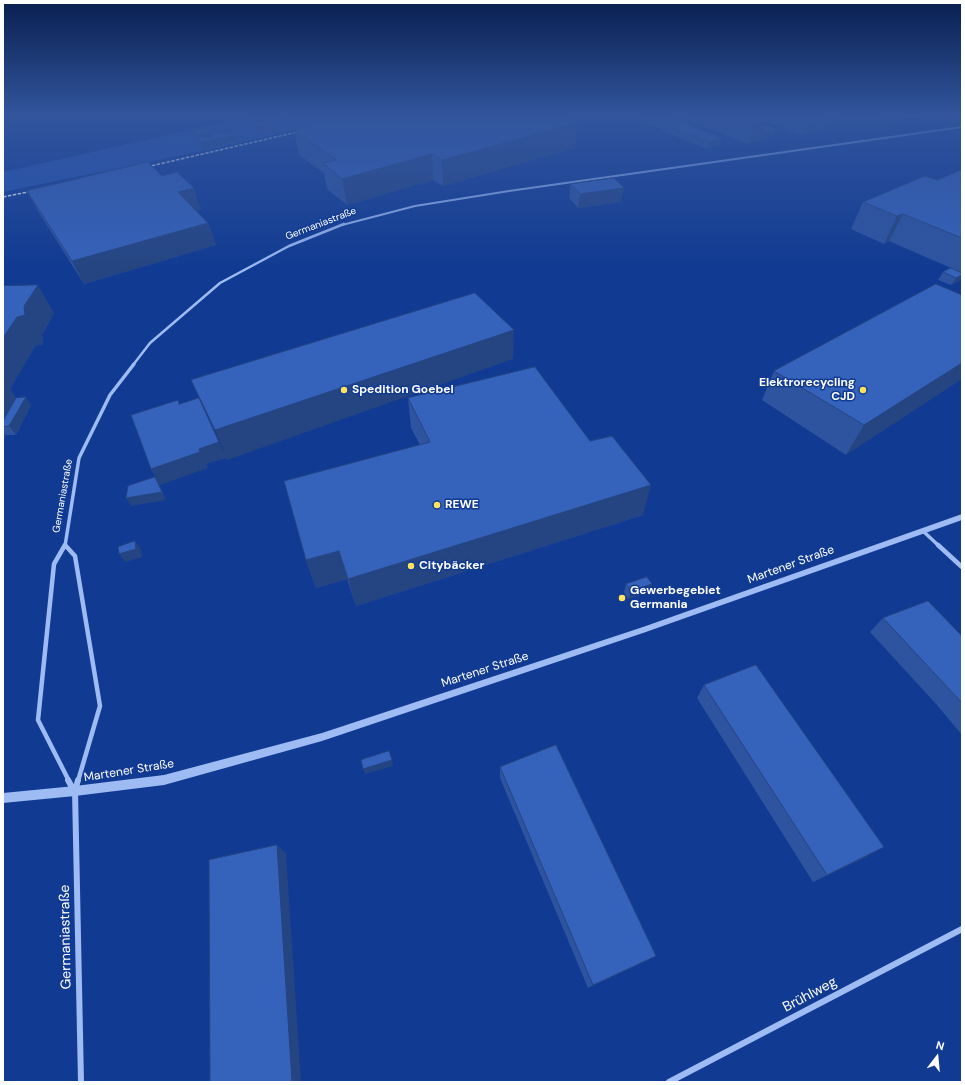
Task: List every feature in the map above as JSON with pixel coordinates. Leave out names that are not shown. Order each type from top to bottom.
[{"type":"street","name":"Germaniastraße","points":[[75,792],[38,720],[54,564],[65,545],[79,458],[110,395],[150,343],[220,283],[289,246],[350,222],[415,206],[674,168]]},
{"type":"street","name":"Martener Straße","points":[[3,798],[75,792],[164,780],[322,737],[643,630],[962,517]]},
{"type":"street","points":[[923,531],[962,567]]},
{"type":"street","name":"Germaniastraße","points":[[65,545],[75,556],[100,706],[75,792],[81,1082]]},
{"type":"street","name":"Brühlweg","points":[[669,1082],[962,928]]},
{"type":"shaded area","points":[[23,168],[121,168],[3,192],[3,172]]},
{"type":"building","points":[[124,168],[154,168],[162,176],[177,172],[194,188],[178,192],[208,223],[72,261],[27,191]]},
{"type":"building","points":[[329,168],[383,168],[342,179]]},
{"type":"building","points":[[962,170],[962,238],[903,214],[897,216],[863,202],[925,176],[937,180]]},
{"type":"building","points":[[614,178],[624,188],[580,194],[571,184]]},
{"type":"building","points":[[951,268],[962,273],[962,275],[956,278],[943,272]]},
{"type":"building","name":"Elektrorecycling CJD","points":[[936,284],[962,295],[962,363],[864,425],[774,371]]},
{"type":"building","points":[[38,285],[24,306],[25,315],[17,317],[3,338],[3,286]]},
{"type":"building","points":[[475,293],[514,330],[215,430],[191,380]]},
{"type":"building","points":[[535,367],[590,441],[612,436],[651,485],[348,579],[339,551],[306,560],[284,481],[430,442],[408,398]]},
{"type":"building","points":[[26,397],[9,426],[3,427],[3,421],[16,398]]},
{"type":"building","points":[[199,398],[219,442],[199,449],[200,452],[151,469],[131,415],[178,400],[179,404]]},
{"type":"building","points":[[155,477],[162,492],[126,498],[128,486]]},
{"type":"building","points":[[135,541],[136,549],[119,554],[118,547]]},
{"type":"building","points":[[647,577],[652,584],[631,591],[626,584]]},
{"type":"building","points":[[928,601],[962,636],[962,703],[883,618]]},
{"type":"building","points":[[756,665],[884,847],[827,875],[704,685]]},
{"type":"building","points":[[556,745],[656,956],[593,985],[500,767]]},
{"type":"building","points":[[389,751],[392,760],[363,769],[361,760]]},
{"type":"building","points":[[277,845],[292,1082],[210,1082],[209,860]]},
{"type":"railway","points":[[3,197],[38,190]]},
{"type":"place","name":"Spedition Goebel","points":[[344,390]]},
{"type":"place","name":"Elektrorecycling CJD","points":[[863,390]]},
{"type":"place","name":"REWE","points":[[437,505]]},
{"type":"place","name":"Citybäcker","points":[[411,566]]},
{"type":"place","name":"Gewerbegebiet Germania","points":[[622,598]]}]
